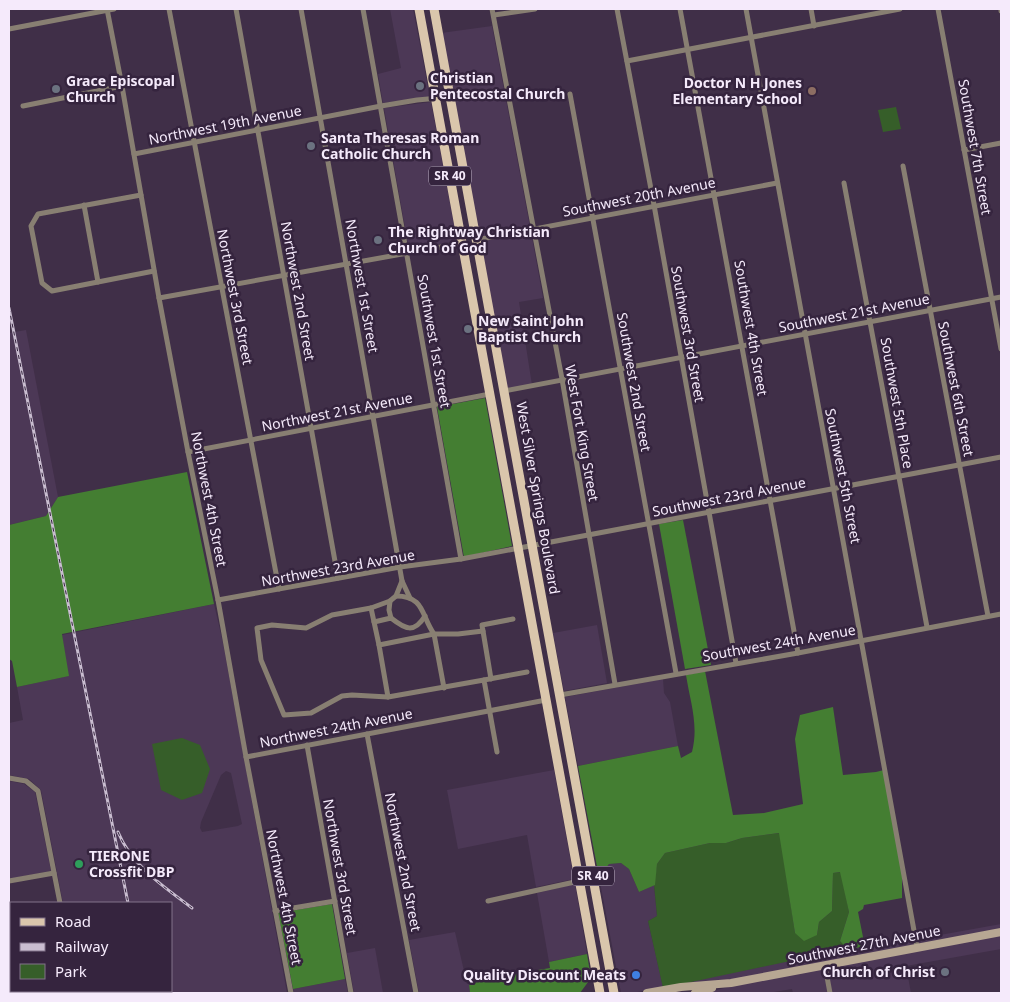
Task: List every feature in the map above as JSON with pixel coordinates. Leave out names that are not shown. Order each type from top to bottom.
[{"type":"main road","name":"West Silver Springs Boulevard","points":[[419,9],[600,993]]},
{"type":"main road","name":"West Silver Springs Boulevard","points":[[434,9],[614,993]]},
{"type":"main road","points":[[460,227],[467,235],[476,240]]},
{"type":"main road","points":[[462,243],[472,248],[480,257]]},
{"type":"main road","points":[[481,343],[485,345],[491,379],[498,389],[504,391]]},
{"type":"main road","points":[[490,394],[497,396],[502,404],[511,451],[516,456]]},
{"type":"main road","points":[[541,672],[552,693],[560,695]]},
{"type":"main road","points":[[546,700],[553,704],[564,719]]},
{"type":"main road","name":"Southwest 27th Avenue","points":[[647,993],[731,983],[1001,932]]},
{"type":"main road","name":"Southwest 27th Avenue","points":[[695,993],[731,983]]},
{"type":"street","points":[[9,29],[110,9]]},
{"type":"street","name":"Northwest 4th Street","points":[[110,9],[154,271],[218,600],[291,993]]},
{"type":"street","name":"Northwest 3rd Street","points":[[169,9],[279,589]]},
{"type":"street","name":"Northwest 2nd Street","points":[[236,9],[338,578]]},
{"type":"street","name":"Northwest 1st Street","points":[[301,9],[402,581]]},
{"type":"street","name":"Southwest 1st Street","points":[[363,9],[461,559]]},
{"type":"street","name":"West Fort King Street","points":[[492,9],[562,379],[615,684]]},
{"type":"street","points":[[494,15],[535,9]]},
{"type":"street","name":"Southwest 3rd Street","points":[[617,9],[736,664]]},
{"type":"street","name":"Southwest 4th Street","points":[[680,9],[772,500],[798,653]]},
{"type":"street","name":"Southwest 5th Street","points":[[746,9],[917,947]]},
{"type":"street","points":[[811,9],[814,26]]},
{"type":"street","points":[[627,61],[814,26],[874,11],[900,9]]},
{"type":"street","name":"Southwest 7th Street","points":[[938,9],[1001,349]]},
{"type":"street","points":[[22,106],[122,86]]},
{"type":"street","name":"Southwest 2nd Street","points":[[570,94],[676,673]]},
{"type":"street","name":"Northwest 19th Avenue","points":[[134,154],[381,106],[417,100],[450,98]]},
{"type":"street","points":[[964,150],[1001,143]]},
{"type":"street","name":"Southwest 6th Street","points":[[903,166],[988,616]]},
{"type":"street","name":"Southwest 20th Avenue","points":[[476,240],[777,183]]},
{"type":"street","name":"Southwest 5th Place","points":[[844,183],[927,628]]},
{"type":"street","points":[[141,195],[38,214],[31,226],[42,283],[52,291],[154,271]]},
{"type":"street","points":[[84,206],[98,282]]},
{"type":"street","points":[[159,298],[462,243]]},
{"type":"street","name":"Southwest 21st Avenue","points":[[504,391],[1001,297]]},
{"type":"street","name":"Northwest 21st Avenue","points":[[188,452],[490,394]]},
{"type":"street","name":"Southwest 23rd Avenue","points":[[461,559],[1001,457]]},
{"type":"street","name":"Northwest 23rd Avenue","points":[[218,600],[400,567],[461,559]]},
{"type":"street","points":[[402,581],[396,596],[390,601],[371,608],[332,615],[306,628],[272,625],[257,628],[261,660],[284,715],[310,713],[347,696],[388,697],[527,672]]},
{"type":"street","points":[[402,581],[410,598],[419,605],[434,634],[444,688]]},
{"type":"street","points":[[396,596],[410,598]]},
{"type":"street","points":[[390,601],[389,610],[391,618],[405,628],[417,626],[425,616]]},
{"type":"street","points":[[371,608],[388,697]]},
{"type":"street","name":"Southwest 24th Avenue","points":[[560,695],[676,673],[798,653],[1001,614]]},
{"type":"street","points":[[374,622],[391,618]]},
{"type":"street","points":[[491,679],[482,625],[513,619]]},
{"type":"street","points":[[379,645],[434,634],[483,631]]},
{"type":"street","points":[[484,680],[497,752]]},
{"type":"street","points":[[489,711],[546,700]]},
{"type":"street","name":"Northwest 24th Avenue","points":[[246,757],[489,711]]},
{"type":"street","name":"Northwest 2nd Street","points":[[367,734],[416,993]]},
{"type":"street","name":"Northwest 3rd Street","points":[[307,745],[351,993]]},
{"type":"street","points":[[9,778],[26,781],[38,791],[60,902]]},
{"type":"street","points":[[9,881],[54,873]]},
{"type":"street","points":[[488,901],[594,878]]},
{"type":"street","points":[[275,911],[335,901]]},
{"type":"street","points":[[825,966],[830,993]]},
{"type":"shaded area","points":[[390,9],[413,9],[430,97],[383,103],[378,74],[401,68]]},
{"type":"shaded area","points":[[492,26],[530,227],[479,237],[441,33]]},
{"type":"shaded area","points":[[431,102],[457,241],[409,250],[384,108]]},
{"type":"shaded area","points":[[531,232],[543,298],[519,302],[532,385],[507,388],[480,242]]},
{"type":"shaded area","points":[[26,330],[58,497],[46,516],[9,525],[9,333]]},
{"type":"shaded area","points":[[214,604],[223,643],[287,993],[80,993],[172,992],[172,902],[63,902],[41,790],[29,779],[9,775],[9,723],[23,720],[17,687],[68,676],[62,635]],"holes":[[[226,771],[231,773],[242,824],[202,832],[200,828],[221,775]]]},
{"type":"shaded area","points":[[597,625],[607,683],[564,691],[553,633]]},
{"type":"shaded area","points":[[663,679],[664,693],[670,702],[678,746],[578,766],[565,697]]},
{"type":"shaded area","points":[[554,770],[574,879],[536,887],[527,835],[458,849],[447,790]]},
{"type":"shaded area","points":[[9,781],[24,784],[35,792],[51,871],[9,879]]},
{"type":"shaded area","points":[[621,863],[629,869],[639,892],[654,885],[657,916],[648,921],[663,987],[847,949],[868,948],[1001,924],[1001,930],[731,981],[683,984],[632,993],[621,993],[599,877],[609,864]]},
{"type":"shaded area","points":[[575,884],[587,954],[549,962],[537,893]]},
{"type":"shaded area","points":[[455,932],[470,993],[419,993],[409,940]]},
{"type":"shaded area","points":[[1001,935],[1001,949],[906,966],[911,993],[793,993],[792,989],[768,993],[705,993],[732,986]]},
{"type":"shaded area","points":[[375,948],[383,993],[354,993],[347,953]]},
{"type":"shaded area","points":[[345,979],[348,993],[294,993],[293,989]]},
{"type":"shaded area","points":[[74,992],[74,993],[21,993]]},
{"type":"green space","points":[[896,107],[901,129],[883,132],[878,110]]},
{"type":"green space","points":[[485,398],[512,546],[464,557],[437,407]]},
{"type":"green space","points":[[187,472],[214,604],[62,634],[69,676],[17,687],[12,661],[9,659],[9,525],[46,516],[58,497]]},
{"type":"green space","points":[[683,520],[711,665],[685,669],[659,524]]},
{"type":"green space","points":[[705,671],[733,815],[764,813],[803,804],[795,739],[800,715],[833,707],[843,775],[884,770],[902,868],[902,898],[864,905],[863,909],[858,912],[864,942],[862,947],[847,949],[840,941],[849,912],[840,872],[833,873],[832,911],[819,922],[817,935],[804,941],[795,933],[779,833],[742,838],[726,843],[710,843],[665,853],[657,864],[655,885],[639,892],[629,869],[621,863],[609,864],[599,877],[578,766],[678,746],[681,758],[692,752],[695,732],[686,675]]},
{"type":"green space","points":[[182,738],[200,745],[210,769],[202,793],[182,800],[161,790],[152,744]]},
{"type":"green space","points":[[780,833],[795,933],[817,935],[819,922],[832,911],[833,873],[841,872],[849,912],[840,941],[847,949],[663,988],[648,921],[657,916],[654,885],[657,864],[665,853],[710,843],[726,843],[742,838]]},
{"type":"green space","points":[[332,904],[345,979],[293,989],[278,913]]},
{"type":"green space","points":[[587,954],[591,978],[580,993],[470,993],[469,984],[473,983],[472,981],[550,968],[549,962]]},
{"type":"railway","points":[[9,308],[128,902]]},
{"type":"railway","points":[[118,832],[131,855],[140,865],[192,908]]},
{"type":"place","name":"Christian Pentecostal Church","points":[[420,86]]},
{"type":"place","name":"Grace Episcopal Church","points":[[56,89]]},
{"type":"place","name":"Doctor N H Jones Elementary School","points":[[812,91]]},
{"type":"place","name":"Santa Theresas Roman Catholic Church","points":[[311,146]]},
{"type":"place","name":"The Rightway Christian Church of God","points":[[378,240]]},
{"type":"place","name":"New Saint John Baptist Church","points":[[468,329]]},
{"type":"place","name":"TIERONE Crossfit DBP","points":[[79,864]]},
{"type":"place","name":"Church of Christ","points":[[945,972]]},
{"type":"place","name":"Quality Discount Meats","points":[[636,975]]}]
